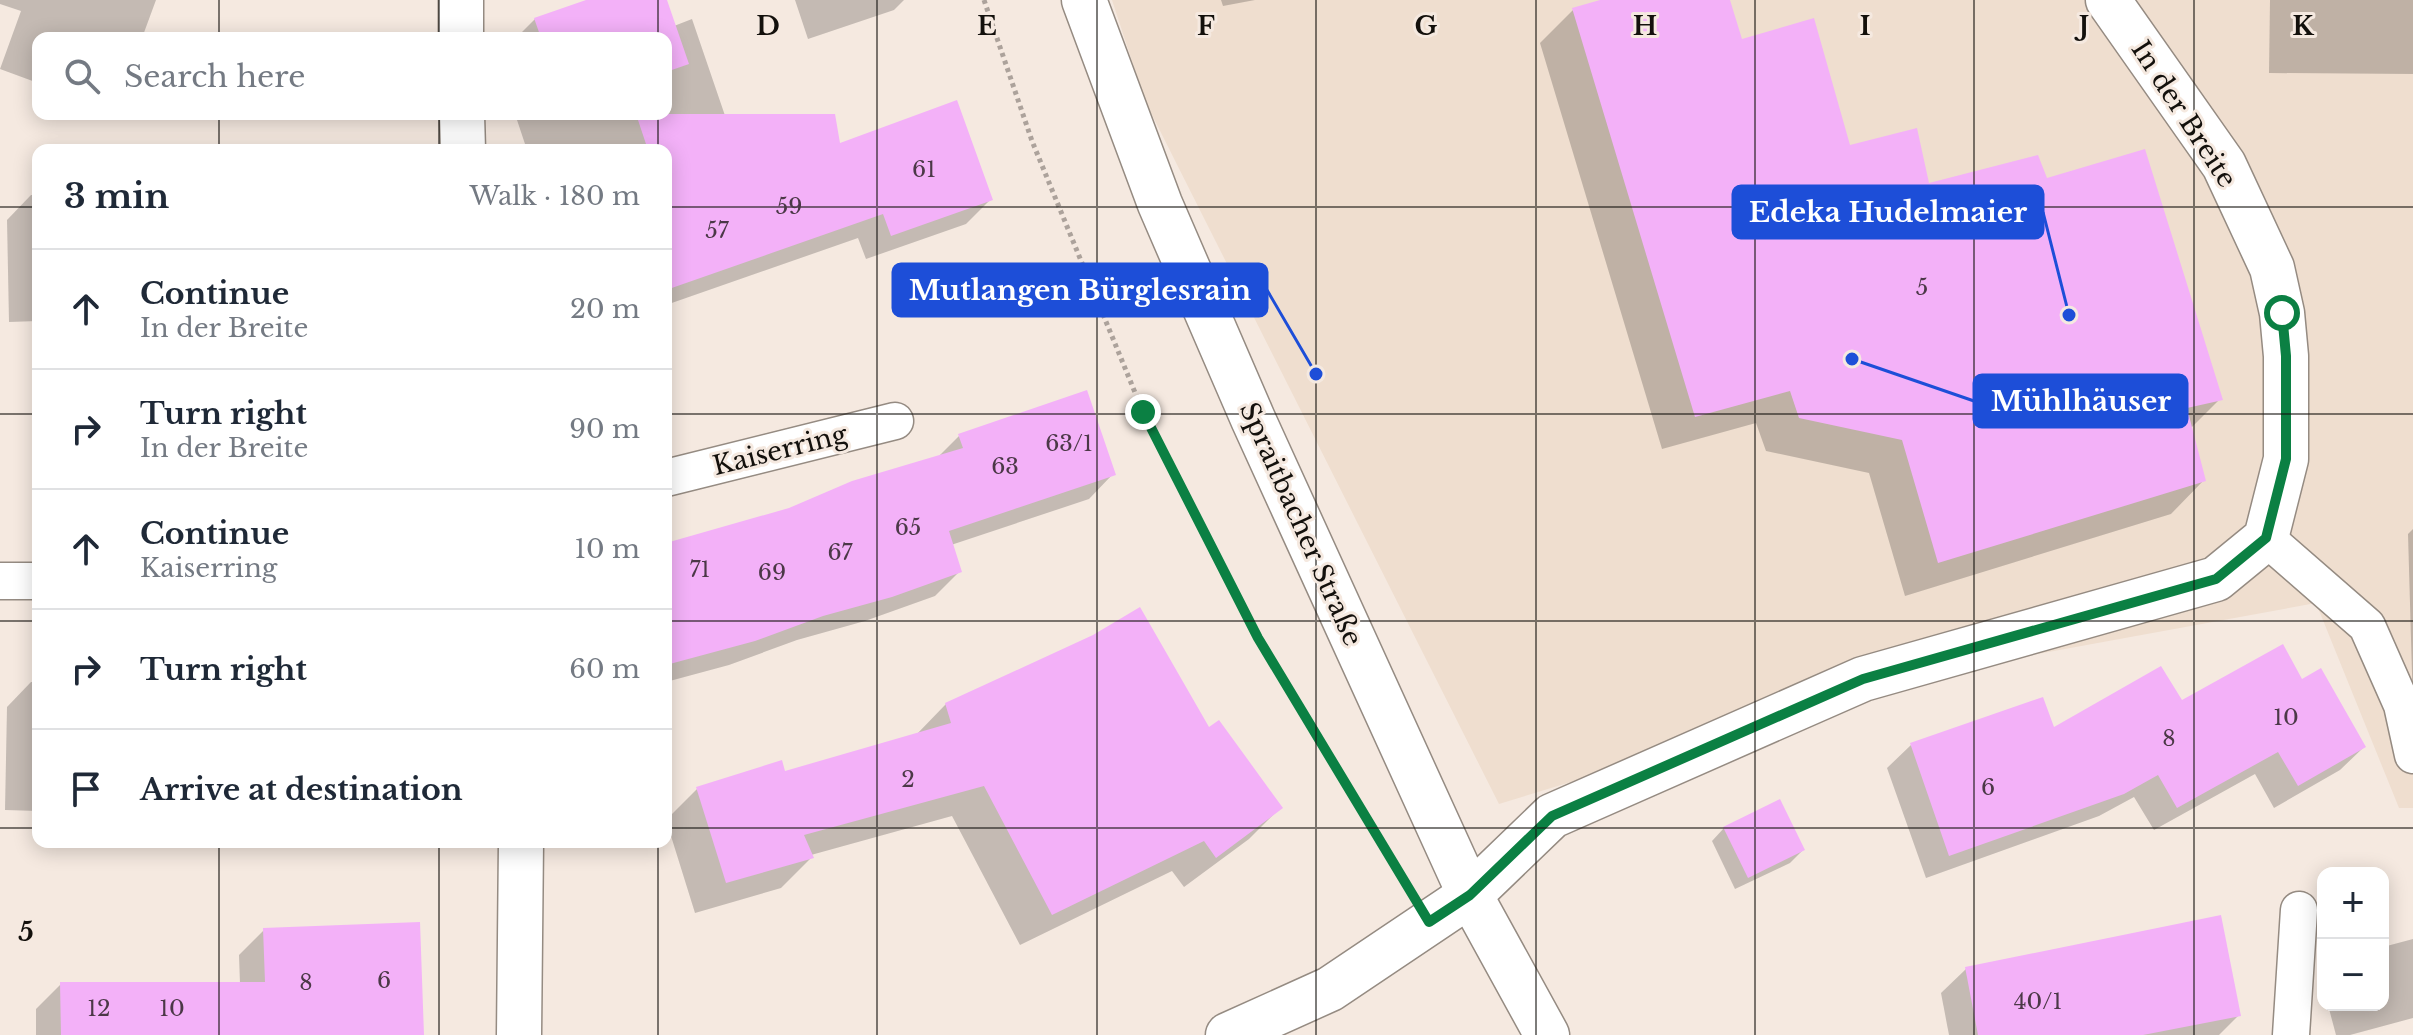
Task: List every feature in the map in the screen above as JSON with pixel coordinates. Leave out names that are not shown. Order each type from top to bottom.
[{"type":"street","points":[[461,0],[461,32]]},
{"type":"street","name":"Spraitbacher Straße","points":[[1084,0],[1160,204],[1222,347],[1470,895],[1547,1035]]},
{"type":"street","name":"In der Breite","points":[[2108,0],[2224,165],[2272,268],[2282,313],[2286,356],[2286,459],[2266,538]]},
{"type":"street","points":[[462,120],[463,144]]},
{"type":"street","points":[[1228,1035],[1330,989],[1470,895],[1552,816],[1863,679],[2216,579],[2266,538]]},
{"type":"street","points":[[519,1035],[521,848]]},
{"type":"lane","name":"Kaiserring","points":[[672,477],[895,421]]},
{"type":"lane","points":[[2266,538],[2367,626],[2402,705],[2413,755]]},
{"type":"lane","points":[[0,581],[32,581]]},
{"type":"lane","points":[[2291,1035],[2299,910]]},
{"type":"path","points":[[984,0],[1032,141],[1143,412],[1258,638],[1380,841]]},
{"type":"shaded area","points":[[1112,0],[2413,0],[2413,808],[2399,808],[2316,603],[1918,676],[1499,804],[1145,101]]},
{"type":"building","points":[[586,0],[667,0],[689,64],[672,70],[672,32],[539,32],[534,18]]},
{"type":"building","points":[[1600,0],[1730,0],[1742,39],[1814,18],[1850,145],[1917,128],[1929,183],[2038,155],[2047,178],[2145,149],[2223,400],[2187,408],[2206,481],[1938,563],[1902,440],[1799,418],[1790,391],[1695,417],[1572,8]]},
{"type":"building","points":[[957,100],[993,200],[891,236],[883,214],[672,288],[672,144],[646,144],[638,120],[672,120],[672,114],[835,114],[840,143]]},
{"type":"building","points":[[1087,390],[1116,475],[949,531],[962,572],[755,641],[672,663],[672,541],[789,508],[852,481],[963,448],[958,434]]},
{"type":"building","points":[[1140,607],[1209,727],[1219,720],[1283,808],[1216,858],[1204,841],[1052,915],[984,786],[804,835],[814,858],[726,883],[696,787],[782,760],[785,771],[951,723],[945,703],[1093,635]]},
{"type":"building","points":[[2283,644],[2302,679],[2321,668],[2366,747],[2298,786],[2278,752],[2177,808],[2158,775],[2124,794],[1949,856],[1910,743],[2043,697],[2054,727],[2161,666],[2182,700]]},
{"type":"building","points":[[1780,799],[1805,850],[1748,878],[1723,827]]},
{"type":"building","points":[[2221,915],[2241,1016],[2143,1035],[1978,1035],[1965,967]]},
{"type":"building","points":[[420,922],[424,1035],[61,1035],[60,982],[265,982],[263,928]]},
{"type":"place","name":"Edeka Hudelmaier","points":[[2069,315]]},
{"type":"place","name":"Mühlhäuser","points":[[1852,359]]},
{"type":"place","name":"Mutlangen Bürglesrain","points":[[1316,374]]},
{"type":"route","points":[[1143,412],[1258,638],[1429,922],[1470,895],[1552,816],[1863,679],[2216,579],[2266,538],[2286,459],[2286,356],[2282,313]]}]
